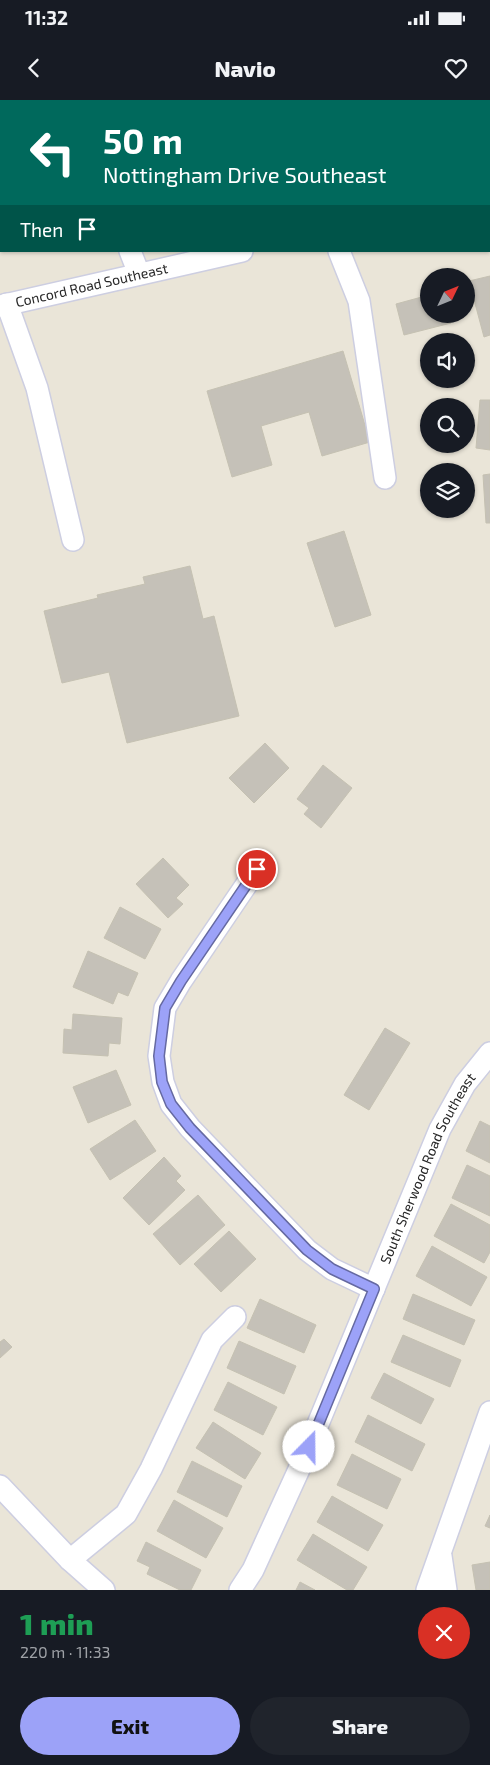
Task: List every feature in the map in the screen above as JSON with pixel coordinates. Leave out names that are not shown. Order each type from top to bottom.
[{"type":"street","points":[[130,252],[138,274]]},
{"type":"street","name":"Concord Road Southeast","points":[[4,305],[237,252]]},
{"type":"street","points":[[339,252],[359,301],[385,478]]},
{"type":"street","points":[[4,305],[36,388],[73,540]]},
{"type":"street","points":[[257,869],[181,981],[165,1008],[159,1056],[162,1082],[171,1104],[190,1128],[307,1250],[332,1269],[374,1289]]},
{"type":"street","name":"South Sherwood Road Southeast","points":[[240,1590],[253,1570],[301,1465],[440,1129],[465,1084],[490,1053]]},
{"type":"street","points":[[70,1560],[126,1514],[151,1469],[212,1340],[235,1317]]},
{"type":"street","points":[[427,1590],[490,1412]]},
{"type":"street","points":[[0,1486],[70,1560],[104,1590]]},
{"type":"street","points":[[440,1552],[446,1590]]},
{"type":"building","points":[[490,276],[490,335],[484,337],[475,303],[475,280]]},
{"type":"building","points":[[420,297],[420,323],[451,323],[404,335],[396,304]]},
{"type":"building","points":[[343,351],[370,442],[322,456],[309,412],[261,426],[272,465],[232,477],[207,391]]},
{"type":"building","points":[[480,400],[490,400],[490,450],[476,448]]},
{"type":"building","points":[[490,474],[490,523],[486,523],[483,475]]},
{"type":"building","points":[[344,531],[371,615],[335,627],[307,543]]},
{"type":"building","points":[[190,566],[203,619],[214,616],[239,716],[127,743],[109,672],[62,683],[44,611],[98,598],[97,595],[145,584],[143,577]]},
{"type":"building","points":[[265,743],[289,768],[254,803],[229,778]]},
{"type":"building","points":[[323,765],[352,788],[321,828],[304,814],[309,808],[297,799]]},
{"type":"building","points":[[163,858],[189,885],[176,898],[183,904],[168,918],[136,884]]},
{"type":"building","points":[[120,907],[161,929],[145,959],[104,938]]},
{"type":"building","points":[[88,951],[138,973],[128,996],[118,992],[113,1004],[73,987]]},
{"type":"building","points":[[73,1014],[122,1018],[120,1044],[109,1043],[108,1056],[63,1053],[64,1029],[72,1030]]},
{"type":"building","points":[[385,1028],[410,1043],[369,1110],[344,1095]]},
{"type":"building","points":[[116,1070],[131,1105],[88,1123],[73,1087]]},
{"type":"building","points":[[135,1120],[156,1151],[110,1180],[90,1149]]},
{"type":"building","points":[[480,1121],[490,1126],[490,1163],[466,1151]]},
{"type":"building","points":[[164,1157],[181,1176],[176,1181],[185,1190],[149,1225],[123,1198]]},
{"type":"building","points":[[467,1165],[490,1176],[490,1216],[452,1198]]},
{"type":"building","points":[[198,1195],[225,1225],[180,1265],[153,1234]]},
{"type":"building","points":[[451,1204],[490,1225],[490,1252],[484,1263],[434,1236]]},
{"type":"building","points":[[229,1231],[256,1259],[221,1292],[194,1264]]},
{"type":"building","points":[[432,1246],[487,1277],[471,1306],[416,1276]]},
{"type":"building","points":[[413,1294],[475,1320],[464,1345],[403,1319]]},
{"type":"building","points":[[260,1299],[316,1325],[304,1353],[247,1328]]},
{"type":"building","points":[[403,1335],[461,1360],[450,1387],[391,1362]]},
{"type":"building","points":[[4,1339],[12,1347],[0,1358],[0,1342]]},
{"type":"building","points":[[239,1341],[296,1366],[284,1394],[227,1368]]},
{"type":"building","points":[[384,1373],[434,1399],[421,1424],[371,1398]]},
{"type":"building","points":[[228,1382],[277,1407],[263,1435],[214,1410]]},
{"type":"building","points":[[368,1415],[425,1444],[412,1471],[355,1442]]},
{"type":"building","points":[[213,1422],[261,1453],[245,1479],[196,1448]]},
{"type":"building","points":[[352,1454],[401,1479],[387,1509],[337,1485]]},
{"type":"building","points":[[192,1461],[242,1486],[227,1517],[177,1492]]},
{"type":"building","points":[[332,1496],[383,1525],[368,1551],[317,1522]]},
{"type":"building","points":[[174,1500],[223,1528],[206,1558],[157,1531]]},
{"type":"building","points":[[490,1515],[490,1528],[485,1526]]},
{"type":"building","points":[[313,1534],[367,1567],[353,1590],[347,1590],[297,1560]]},
{"type":"building","points":[[146,1542],[201,1570],[191,1590],[180,1590],[147,1574],[150,1567],[137,1561]]},
{"type":"building","points":[[490,1562],[490,1590],[476,1590],[472,1565]]},
{"type":"building","points":[[300,1582],[315,1590],[296,1590]]},
{"type":"route","points":[[257,869],[181,981],[165,1008],[159,1056],[162,1082],[171,1104],[190,1128],[307,1250],[332,1269],[374,1289],[309,1447]]}]
